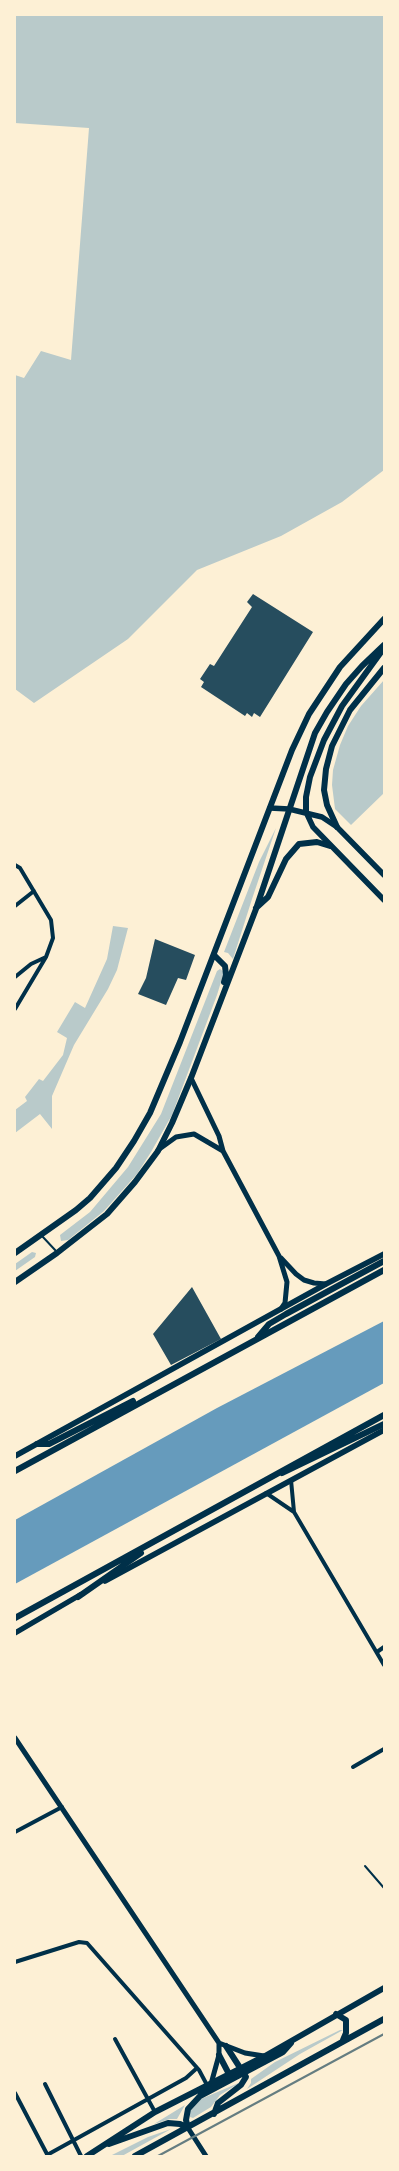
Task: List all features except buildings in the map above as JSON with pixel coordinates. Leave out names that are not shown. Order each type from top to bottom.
[{"type":"main road","points":[[15,1253],[90,1198],[116,1168],[134,1141],[150,1113],[214,955],[292,750],[318,698],[340,667],[384,619]]},
{"type":"main road","points":[[15,1282],[57,1253],[107,1214],[135,1182],[158,1151],[191,1078],[256,909],[315,733],[326,712],[362,666],[384,646]]},
{"type":"main road","points":[[384,646],[342,706],[324,740],[310,777],[306,812],[313,827],[384,900]]},
{"type":"main road","points":[[337,827],[327,805],[324,790],[326,769],[332,746],[350,710],[384,668]]},
{"type":"main road","points":[[270,808],[289,809],[322,817],[337,827],[384,875]]},
{"type":"main road","points":[[256,909],[268,897],[286,859],[299,844],[317,842],[330,846]]},
{"type":"main road","points":[[214,955],[225,966],[226,975],[218,1007]]},
{"type":"main road","points":[[15,1456],[326,1284],[384,1254]]},
{"type":"main road","points":[[257,1339],[263,1329],[274,1321],[384,1261]]},
{"type":"main road","points":[[15,1472],[384,1270]]},
{"type":"main road","points":[[37,1444],[49,1444],[139,1398],[151,1396]]},
{"type":"main road","points":[[15,1618],[384,1415]]},
{"type":"main road","points":[[274,1475],[290,1471],[384,1424]]},
{"type":"main road","points":[[15,1634],[78,1597],[384,1430]]},
{"type":"main road","points":[[78,1597],[168,1534]]},
{"type":"main road","points":[[242,2071],[336,2014],[384,1988]]},
{"type":"main road","points":[[336,2014],[346,2020],[346,2033],[343,2040]]},
{"type":"main road","points":[[135,2156],[384,2019]]},
{"type":"main road","points":[[188,2128],[186,2115],[191,2105],[200,2096],[242,2071],[283,2052],[295,2038]]},
{"type":"main road","points":[[214,2114],[218,2103],[244,2082],[246,2077],[222,2044]]},
{"type":"main road","points":[[219,2055],[231,2077]]},
{"type":"main road","points":[[87,2156],[154,2112],[209,2085],[231,2077]]},
{"type":"main road","points":[[102,2146],[164,2124],[180,2124],[188,2128]]},
{"type":"street","points":[[15,864],[20,868],[51,920],[53,932],[52,943],[46,957],[15,1009]]},
{"type":"street","points":[[15,906],[34,891]]},
{"type":"street","points":[[15,977],[31,964],[46,957]]},
{"type":"street","points":[[191,1078],[219,1136],[223,1152],[279,1256],[287,1282],[285,1303],[280,1310]]},
{"type":"street","points":[[158,1151],[176,1137],[194,1134],[223,1152]]},
{"type":"street","points":[[279,1256],[304,1280],[326,1284]]},
{"type":"street","points":[[291,1480],[294,1512],[384,1665]]},
{"type":"street","points":[[266,1494],[294,1512]]},
{"type":"street","points":[[377,1652],[384,1647]]},
{"type":"street","points":[[15,1738],[222,2044],[248,2054],[265,2056]]},
{"type":"street","points":[[353,1766],[384,1749]]},
{"type":"street","points":[[15,1832],[62,1807]]},
{"type":"street","points":[[15,1962],[78,1942],[86,1944],[197,2068],[209,2085]]},
{"type":"street","points":[[115,2039],[154,2112]]},
{"type":"street","points":[[209,2085],[222,2044]]},
{"type":"street","points":[[15,2092],[47,2155],[186,2078],[197,2068]]},
{"type":"street","points":[[45,2084],[81,2156]]},
{"type":"street","points":[[188,2128],[206,2156]]},
{"type":"lane","points":[[42,1235],[57,1253]]},
{"type":"lane","points":[[365,1866],[384,1888]]},
{"type":"shaded area","points":[[15,15],[384,15],[384,470],[342,502],[281,536],[197,570],[128,639],[34,703],[15,689],[15,375],[24,378],[41,351],[71,360],[89,128],[15,123]]},
{"type":"shaded area","points":[[384,680],[384,793],[351,825],[335,809],[332,785],[333,770],[348,726],[361,706]]},
{"type":"shaded area","points":[[276,828],[233,959],[228,953],[224,952],[259,862]]},
{"type":"shaded area","points":[[113,926],[128,928],[117,970],[108,989],[74,1045],[52,1096],[52,1129],[40,1114],[15,1133],[15,1110],[27,1101],[25,1097],[39,1079],[43,1081],[63,1055],[67,1038],[57,1032],[75,1002],[85,1008],[107,959]]},
{"type":"shaded area","points":[[220,969],[224,972],[217,995],[172,1115],[151,1152],[137,1174],[104,1211],[68,1240],[61,1241],[60,1235],[90,1212],[128,1167],[161,1114],[217,971]]},
{"type":"shaded area","points":[[32,1252],[36,1253],[35,1257],[15,1271],[15,1264]]},
{"type":"shaded area","points":[[343,2030],[300,2054],[247,2089],[251,2079],[275,2062]]},
{"type":"shaded area","points":[[241,2082],[220,2095],[211,2107],[193,2118],[190,2117],[190,2111],[201,2099]]},
{"type":"shaded area","points":[[185,2105],[177,2119],[154,2124]]},
{"type":"shaded area","points":[[171,2129],[122,2156],[110,2156],[148,2137]]},
{"type":"water","points":[[384,1321],[384,1383],[15,1584],[15,1520],[217,1408]]},
{"type":"railway","points":[[158,2156],[384,2034]]}]
